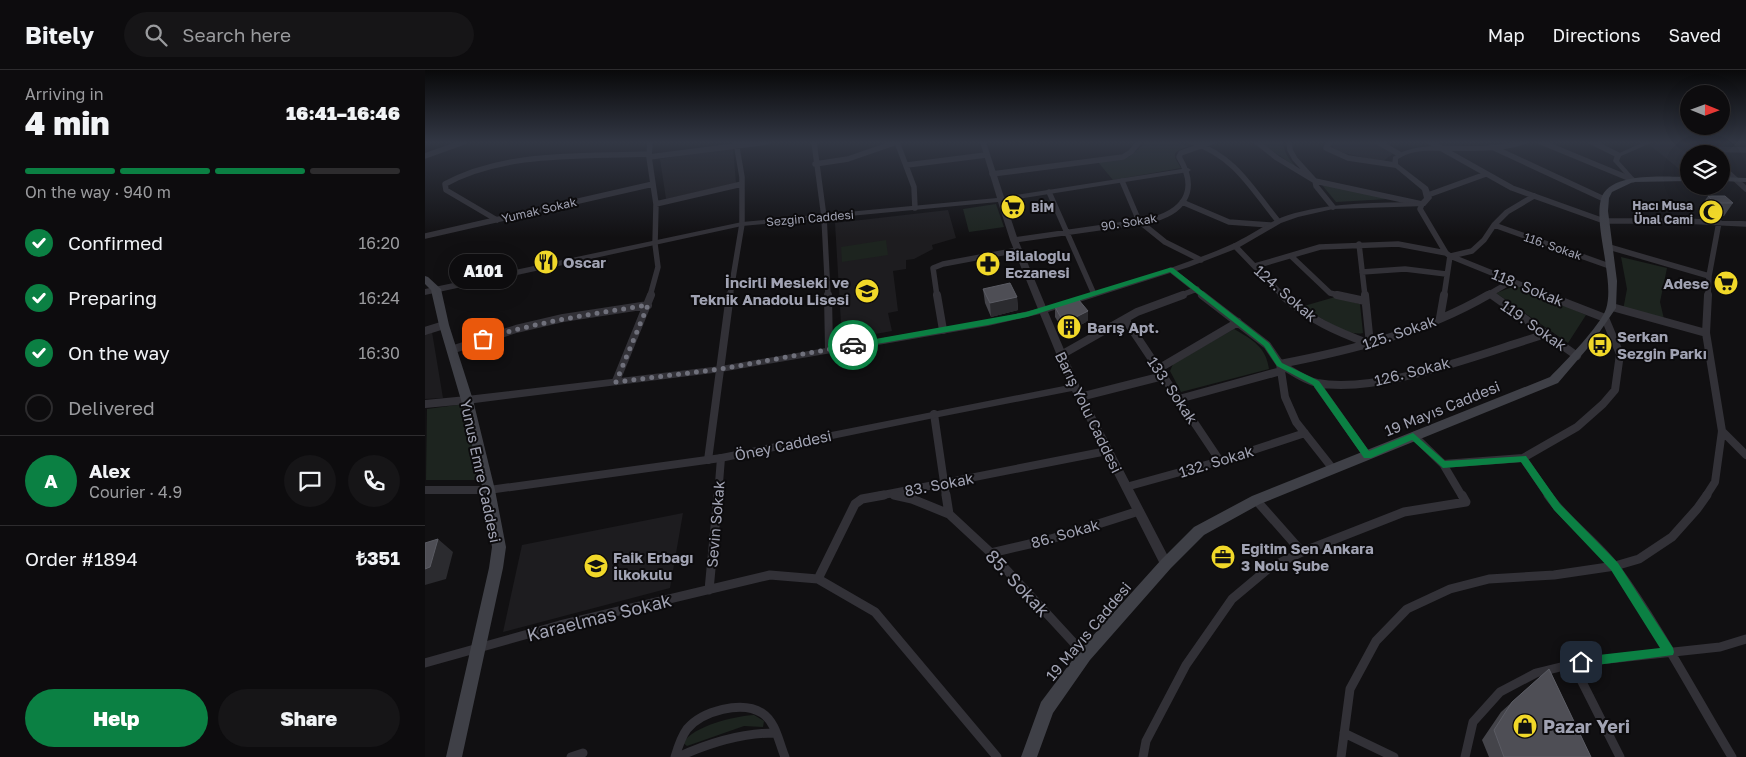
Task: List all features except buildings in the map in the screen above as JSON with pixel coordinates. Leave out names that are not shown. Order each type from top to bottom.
[{"type":"main road","points":[[1609,313],[1612,267],[1604,221],[1604,199],[1608,191],[1633,180],[1680,179]]},
{"type":"main road","points":[[1730,179],[1746,180]]},
{"type":"main road","points":[[425,279],[436,289]]},
{"type":"main road","name":"Yunus Emre Caddesi","points":[[436,289],[444,325],[467,400],[489,490],[499,547],[497,568],[454,757]]},
{"type":"main road","name":"19 Mayıs Caddesi","points":[[1029,757],[1047,708],[1085,655],[1199,531],[1256,500],[1554,380],[1577,356],[1609,313]]},
{"type":"street","points":[[464,174],[445,184],[446,190],[497,220]]},
{"type":"street","points":[[616,382],[648,305],[658,267],[655,244],[656,204],[652,174]]},
{"type":"street","name":"Sevin Sokak","points":[[708,460],[730,296],[743,224],[741,174]]},
{"type":"street","points":[[817,174],[824,217],[829,349]]},
{"type":"street","points":[[910,174],[914,186],[915,208]]},
{"type":"street","name":"Barış Yolu Caddesi","points":[[992,174],[1018,250],[1077,392],[1167,564]]},
{"type":"street","name":"Sezgin Caddesi","points":[[425,292],[743,224],[1000,200],[1164,174]]},
{"type":"street","points":[[1188,174],[1190,189],[1182,202],[1229,222],[1269,226]]},
{"type":"street","points":[[1241,174],[1247,179],[1278,221]]},
{"type":"street","points":[[1304,174],[1315,181],[1422,204]]},
{"type":"street","points":[[1309,174],[1333,207]]},
{"type":"street","points":[[1406,174],[1425,189],[1428,195]]},
{"type":"street","points":[[1440,318],[1448,255],[1420,209],[1428,195],[1486,174]]},
{"type":"street","points":[[1486,174],[1512,188],[1604,221],[1746,224]]},
{"type":"street","points":[[1550,174],[1604,199]]},
{"type":"street","points":[[1619,174],[1633,180]]},
{"type":"street","points":[[1628,174],[1633,180]]},
{"type":"street","points":[[1731,174],[1746,189]]},
{"type":"street","points":[[1122,181],[1139,221],[1165,242],[1201,260]]},
{"type":"street","name":"Yumak Sokak","points":[[425,236],[653,184]]},
{"type":"street","points":[[656,204],[742,184]]},
{"type":"street","points":[[1049,192],[1094,294]]},
{"type":"street","points":[[1448,255],[1472,251],[1485,240],[1494,225],[1507,212],[1534,196]]},
{"type":"street","name":"90. Sokak","points":[[1015,240],[1161,217],[1173,212],[1182,202]]},
{"type":"street","points":[[425,404],[721,369],[1042,311],[1201,260],[1235,246],[1278,221],[1296,214],[1333,207],[1422,204]]},
{"type":"street","points":[[1341,757],[1350,689],[1376,641],[1407,609],[1450,589],[1489,579],[1554,575],[1615,566],[1639,559],[1672,537],[1697,509],[1715,482],[1722,431],[1706,333],[1709,276],[1719,222]]},
{"type":"street","name":"116. Sokak","points":[[1494,225],[1612,267]]},
{"type":"street","points":[[1359,244],[1370,344]]},
{"type":"street","name":"118. Sokak","points":[[1255,266],[1320,247],[1398,244],[1448,255],[1512,281],[1609,313],[1706,333]]},
{"type":"street","name":"124. Sokak","points":[[1235,246],[1291,302],[1313,320],[1341,334],[1370,344]]},
{"type":"street","points":[[1609,248],[1709,276]]},
{"type":"street","points":[[943,330],[933,268],[943,264],[1018,250]]},
{"type":"street","points":[[1291,256],[1330,293],[1365,301]]},
{"type":"street","points":[[1362,272],[1405,269],[1446,274]]},
{"type":"street","points":[[1171,270],[1267,344],[1280,368],[1285,398],[1295,422],[1333,469]]},
{"type":"street","name":"125. Sokak","points":[[1179,399],[1280,368],[1370,344],[1464,308],[1512,281]]},
{"type":"street","points":[[1061,356],[1137,312],[1197,289]]},
{"type":"street","name":"119. Sokak","points":[[1490,293],[1577,356]]},
{"type":"street","points":[[451,350],[516,329],[563,318],[648,305]]},
{"type":"street","points":[[1443,464],[1523,458],[1577,428],[1615,390],[1619,354],[1609,313]]},
{"type":"street","name":"133. Sokak","points":[[1125,319],[1220,461]]},
{"type":"street","points":[[1077,392],[1161,372],[1237,322]]},
{"type":"street","points":[[425,331],[444,325]]},
{"type":"street","name":"126. Sokak","points":[[1280,368],[1316,383],[1340,386],[1412,374],[1546,334]]},
{"type":"street","points":[[1316,383],[1367,455]]},
{"type":"street","name":"Öney Caddesi","points":[[425,490],[489,490],[708,460],[933,414],[1077,392]]},
{"type":"street","points":[[933,414],[949,514]]},
{"type":"street","points":[[1722,431],[1746,455]]},
{"type":"street","name":"132. Sokak","points":[[1126,487],[1220,461],[1305,433]]},
{"type":"street","points":[[1143,757],[1146,741],[1186,665],[1232,599],[1269,568],[1302,552],[1404,512],[1466,502],[1443,464],[1413,436]]},
{"type":"street","name":"83. Sokak","points":[[818,579],[855,504],[862,499],[1107,450]]},
{"type":"street","name":"Sevin Sokak","points":[[709,590],[721,458]]},
{"type":"street","points":[[1523,458],[1557,507],[1615,566],[1732,757]]},
{"type":"street","name":"85. Sokak","points":[[889,493],[912,499],[949,514],[991,553],[1085,655]]},
{"type":"street","points":[[1256,500],[1302,552]]},
{"type":"street","name":"86. Sokak","points":[[991,553],[1051,539],[1139,511]]},
{"type":"street","name":"Karaelmas Sokak","points":[[425,663],[560,625],[770,575],[818,579],[875,612],[997,757]]},
{"type":"street","points":[[1465,757],[1473,722],[1500,692],[1536,673],[1573,664],[1720,647],[1746,639]]},
{"type":"street","points":[[1573,664],[1620,757]]},
{"type":"street","points":[[677,757],[682,737],[691,725],[707,716],[729,709],[741,708],[756,710],[768,718],[785,757]]},
{"type":"street","points":[[677,757],[739,735],[758,732],[774,733]]},
{"type":"street","points":[[1344,733],[1395,757]]},
{"type":"street","points":[[571,757],[583,753]]},
{"type":"shaded area","points":[[662,174],[735,174],[736,183],[666,199]]},
{"type":"shaded area","points":[[1108,174],[1147,174],[1113,180]]},
{"type":"shaded area","points":[[1318,180],[1389,199],[1336,202]]},
{"type":"shaded area","points":[[996,204],[1004,227],[969,232],[963,209]]},
{"type":"shaded area","name":"İncirli Mesleki ve Teknik Anadolu Lisesi","points":[[948,210],[956,238],[932,245],[933,249],[914,259],[906,260],[906,269],[893,271],[898,311],[888,313],[892,331],[842,340],[835,223]]},
{"type":"shaded area","points":[[886,240],[888,255],[842,262],[841,247]]},
{"type":"shaded area","points":[[1621,257],[1667,268],[1660,302],[1664,319],[1623,310],[1627,289]]},
{"type":"shaded area","points":[[1518,285],[1586,315],[1568,343],[1496,293]]},
{"type":"shaded area","points":[[1335,297],[1360,304],[1363,333],[1349,332],[1341,329],[1304,306]]},
{"type":"shaded area","points":[[1234,329],[1253,341],[1262,350],[1269,369],[1181,392],[1170,371],[1173,364]]},
{"type":"shaded area","points":[[432,332],[443,398],[425,399],[425,334]]},
{"type":"shaded area","points":[[464,404],[484,480],[426,480],[427,409]]},
{"type":"shaded area","name":"Faik Erbağı İlkokulu","points":[[683,513],[670,588],[503,632],[522,545]]},
{"type":"shaded area","points":[[754,715],[764,721],[763,727],[744,726],[687,746],[683,743],[696,732],[715,723],[736,717]]},
{"type":"way so far","points":[[483,339],[563,318],[648,305],[616,382],[721,369],[853,345]]},
{"type":"place","name":"BİM","points":[[1013,207]]},
{"type":"place","name":"Hacı Musa Ünal Cami","points":[[1711,212]]},
{"type":"place","name":"Oscar","points":[[546,262]]},
{"type":"place","name":"Bilaloğlu Eczanesi","points":[[988,264]]},
{"type":"place","name":"Adese","points":[[1726,283]]},
{"type":"place","name":"İncirli Mesleki ve Teknik Anadolu Lisesi","points":[[867,291]]},
{"type":"place","name":"Barış Apt.","points":[[1069,327]]},
{"type":"place","name":"A101","points":[[483,339]]},
{"type":"place","name":"Serkan Sezgin Parkı","points":[[1600,345]]},
{"type":"place","name":"Eğitim Sen Ankara 3 Nolu Şube","points":[[1223,557]]},
{"type":"place","name":"Faik Erbağı İlkokulu","points":[[596,566]]},
{"type":"place","name":"Pazar Yeri","points":[[1525,726]]},
{"type":"route","points":[[853,345],[988,323],[1042,311],[1171,270],[1267,344],[1280,364],[1316,383],[1367,455],[1413,436],[1443,464],[1523,458],[1557,507],[1615,566],[1669,652],[1581,662]]}]
